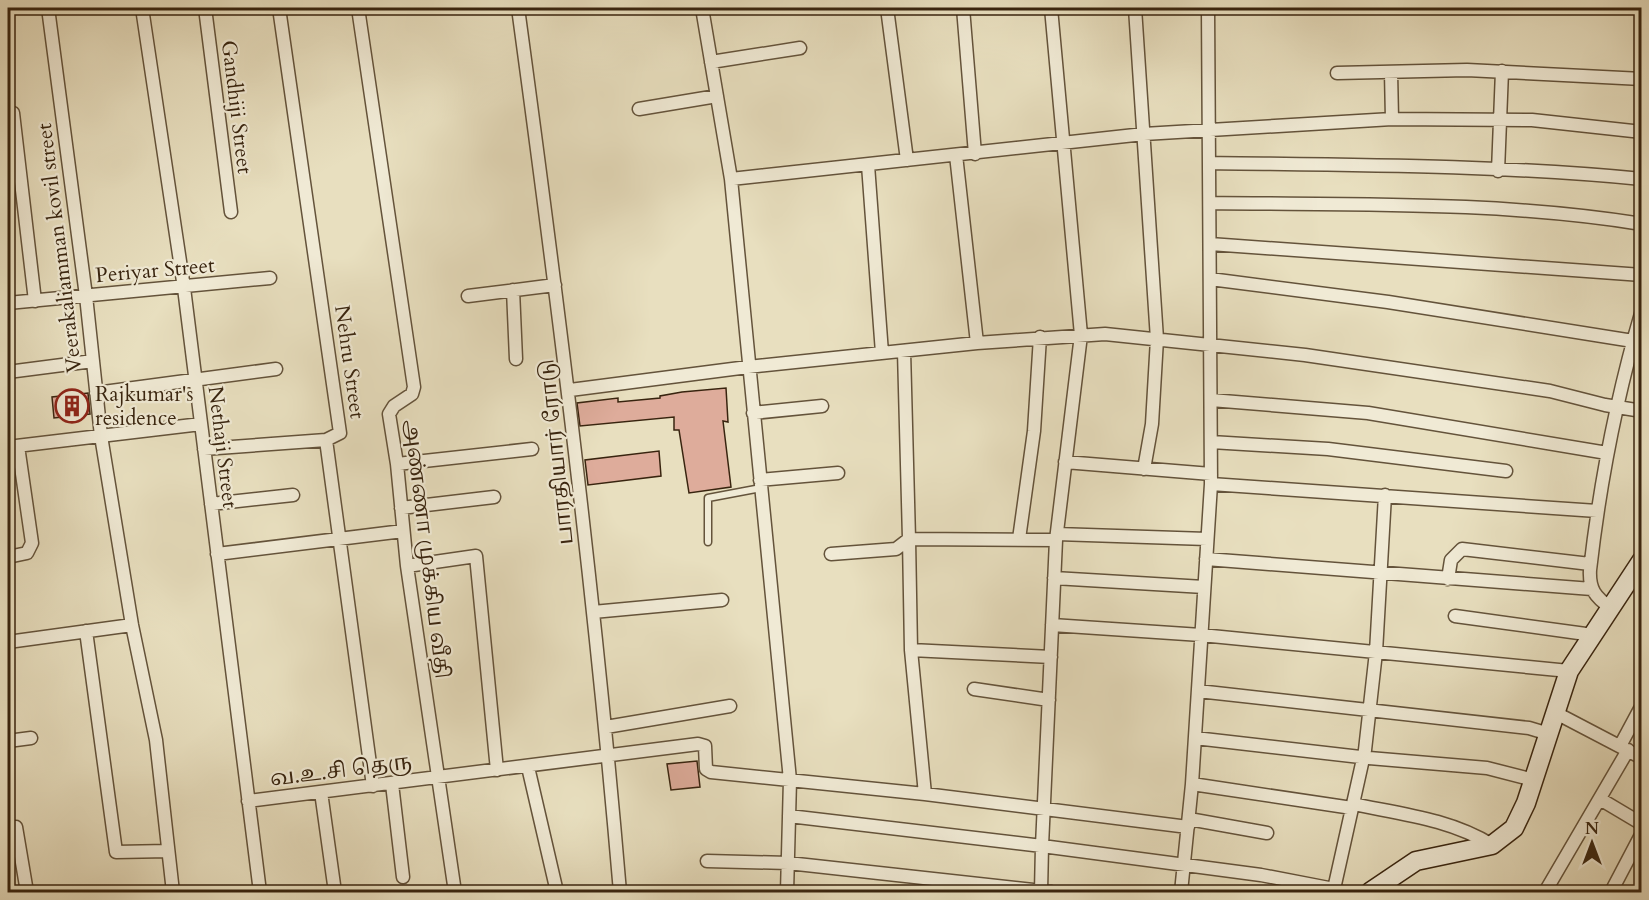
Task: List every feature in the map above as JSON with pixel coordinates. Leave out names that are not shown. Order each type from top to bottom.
[{"type":"street","name":"Veerakaliamman kovil street","points":[[48,8],[86,296],[101,436],[132,625],[156,740],[172,892]]},
{"type":"street","name":"Nethaji Street","points":[[142,8],[184,288],[260,892]]},
{"type":"street","name":"Gandhiji Street","points":[[205,8],[231,212]]},
{"type":"street","name":"Nehru Street","points":[[279,8],[340,433],[326,440],[373,786]]},
{"type":"street","name":"அண்ணா முக்கிய வீதி","points":[[358,8],[414,387],[412,394],[394,406],[389,414],[397,464],[407,566],[454,892]]},
{"type":"street","name":"பாரதியார் ரோடு","points":[[518,8],[570,390],[609,757],[620,892]]},
{"type":"street","points":[[702,8],[731,178],[790,780],[787,892]]},
{"type":"street","points":[[887,8],[907,160]]},
{"type":"street","points":[[963,8],[975,154]]},
{"type":"street","points":[[707,861],[788,863],[1044,892],[1042,846],[1056,537],[1081,335],[1051,8]]},
{"type":"street","points":[[1135,8],[1157,339],[1152,424],[1144,469]]},
{"type":"street","points":[[1181,892],[1192,784],[1211,479],[1208,8]]},
{"type":"street","points":[[711,62],[800,48]]},
{"type":"street","points":[[1391,72],[1392,119]]},
{"type":"street","points":[[1498,171],[1502,72]]},
{"type":"street","points":[[1337,73],[1502,72],[1641,79]]},
{"type":"street","points":[[639,109],[717,96]]},
{"type":"street","points":[[13,113],[35,301]]},
{"type":"street","points":[[731,178],[1064,145],[1144,134],[1392,119],[1532,120],[1641,132]]},
{"type":"street","points":[[956,155],[977,343]]},
{"type":"street","points":[[1210,162],[1498,171],[1641,179]]},
{"type":"street","points":[[868,165],[882,353]]},
{"type":"street","points":[[1210,203],[1428,206],[1587,216],[1641,224]]},
{"type":"street","points":[[1210,244],[1641,275]]},
{"type":"street","name":"Periyar Street","points":[[8,303],[270,278]]},
{"type":"street","points":[[1210,279],[1388,302],[1628,340]]},
{"type":"street","points":[[468,296],[555,285]]},
{"type":"street","points":[[513,290],[516,359]]},
{"type":"street","points":[[1584,589],[1585,563],[1600,452],[1628,340],[1641,310]]},
{"type":"street","points":[[570,390],[748,367],[977,343],[1105,334],[1305,355],[1551,390],[1610,406],[1641,411]]},
{"type":"street","points":[[1019,539],[1036,408],[1040,338]]},
{"type":"street","points":[[904,351],[911,650],[925,794]]},
{"type":"street","points":[[8,372],[93,361]]},
{"type":"street","points":[[96,393],[276,369]]},
{"type":"street","points":[[1211,400],[1368,413],[1600,452]]},
{"type":"street","points":[[753,413],[822,406]]},
{"type":"street","points":[[8,557],[27,553],[32,543],[13,446],[201,424]]},
{"type":"street","points":[[204,449],[326,440]]},
{"type":"street","points":[[1211,442],[1328,449],[1506,471]]},
{"type":"street","points":[[397,464],[532,449]]},
{"type":"street","points":[[1065,462],[1144,469],[1211,479],[1385,495],[1593,510]]},
{"type":"street","points":[[760,484],[838,473]]},
{"type":"street","points":[[211,504],[293,495]]},
{"type":"street","points":[[789,816],[1261,875],[1337,891],[1364,757],[1370,711],[1376,652],[1385,495]]},
{"type":"street","points":[[401,508],[495,497]]},
{"type":"street","points":[[217,554],[403,531]]},
{"type":"street","points":[[831,554],[896,549],[909,539],[1056,537],[1207,539]]},
{"type":"street","points":[[1448,579],[1451,560],[1455,553],[1462,549],[1585,563]]},
{"type":"street","points":[[407,566],[476,556],[497,770]]},
{"type":"street","points":[[1206,559],[1584,589],[1611,608]]},
{"type":"street","points":[[1370,892],[1416,861],[1479,837],[1514,828],[1522,776],[1539,731],[1556,713],[1560,670],[1593,634],[1641,560]]},
{"type":"street","points":[[1054,578],[1204,587]]},
{"type":"street","points":[[593,612],[722,600]]},
{"type":"street","points":[[1455,616],[1593,634]]},
{"type":"street","points":[[8,642],[132,625]]},
{"type":"street","points":[[1052,625],[1201,635],[1560,670]]},
{"type":"street","points":[[86,631],[116,852],[168,851]]},
{"type":"street","points":[[911,650],[1051,657]]},
{"type":"street","points":[[974,689],[1049,700]]},
{"type":"street","points":[[1198,691],[1539,731]]},
{"type":"street","points":[[1545,892],[1600,799],[1641,705]]},
{"type":"street","points":[[606,727],[730,706]]},
{"type":"street","points":[[1556,713],[1641,758]]},
{"type":"street","points":[[8,741],[31,738]]},
{"type":"street","points":[[1195,738],[1487,768],[1522,776]]},
{"type":"street","name":"வ.உ.சி தெரு","points":[[248,801],[702,744],[706,749],[708,770],[790,780]]},
{"type":"street","points":[[528,767],[557,892]]},
{"type":"street","points":[[790,780],[1188,823],[1267,834]]},
{"type":"street","points":[[392,784],[403,877]]},
{"type":"street","points":[[1192,784],[1353,806],[1441,822],[1479,837]]},
{"type":"street","points":[[321,792],[335,892]]},
{"type":"street","points":[[1600,799],[1641,824]]},
{"type":"street","points":[[8,828],[16,827],[27,892]]},
{"type":"street","points":[[1611,892],[1641,833]]},
{"type":"lane","points":[[708,542],[708,498],[760,484]]},
{"type":"building","points":[[726,388],[728,422],[723,421],[731,487],[689,493],[679,430],[674,430],[674,417],[580,426],[577,403],[618,398],[618,402],[660,398],[660,396],[682,392]]},
{"type":"building","name":"Rajkumar's residence","points":[[88,393],[90,414],[54,418],[52,397]]},
{"type":"building","points":[[659,451],[661,476],[588,485],[585,460]]},
{"type":"building","points":[[697,761],[700,787],[671,790],[667,764]]},
{"type":"place","name":"Rajkumar's residence","points":[[72,406]]}]
